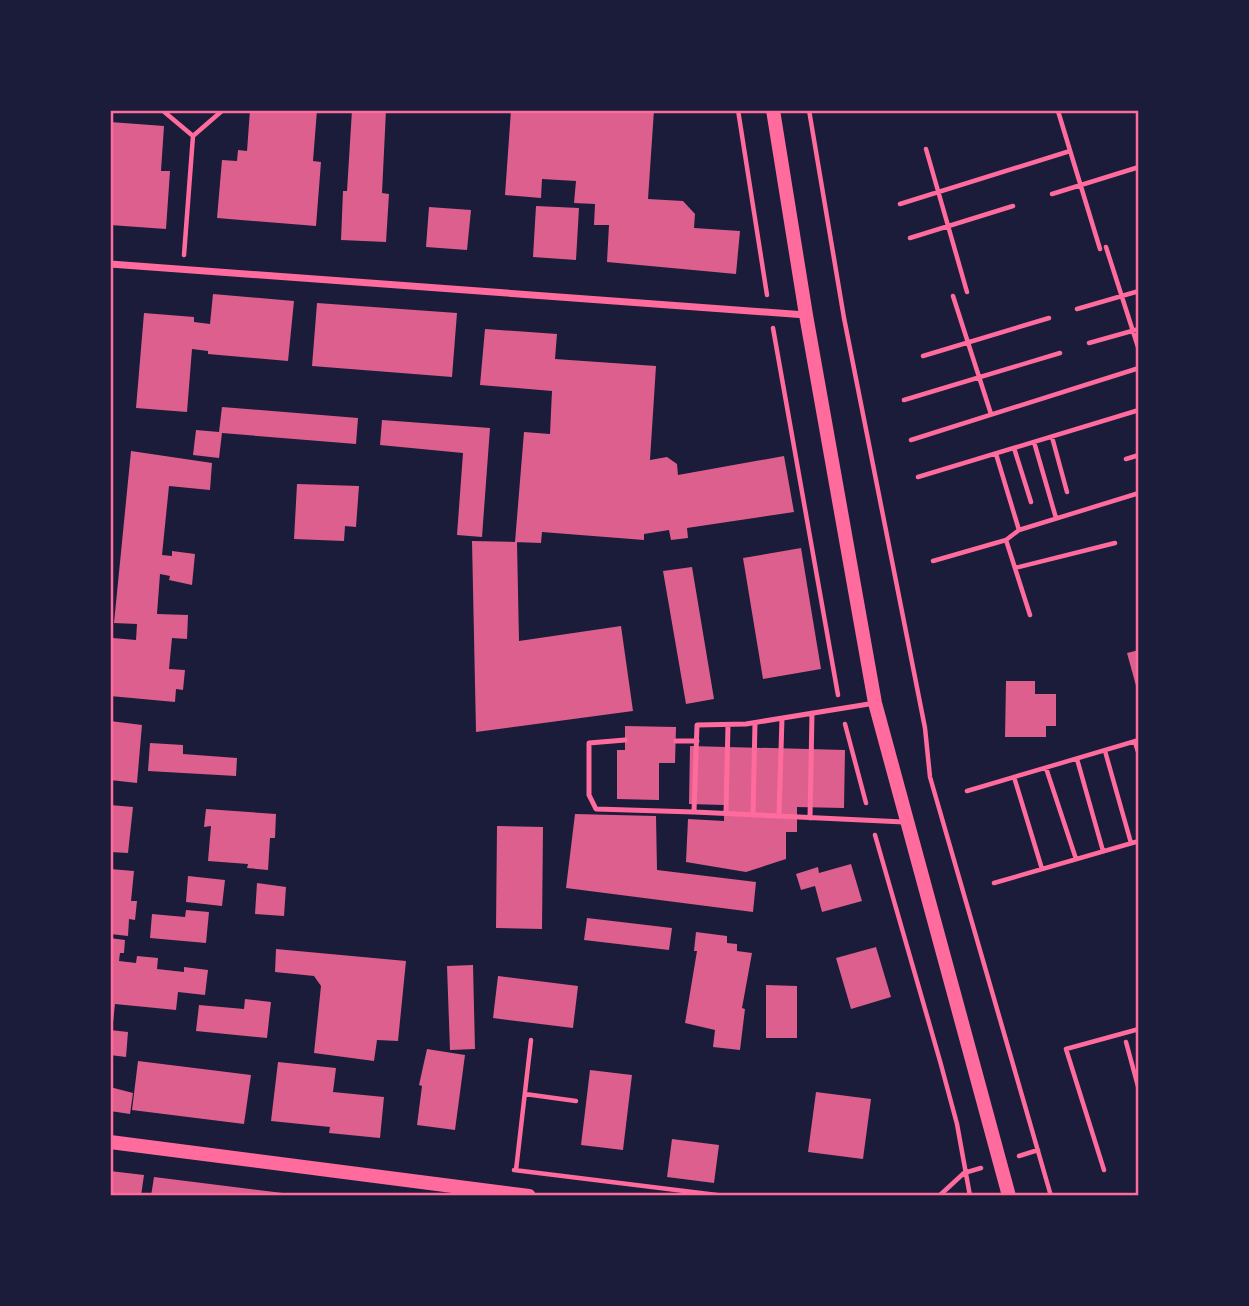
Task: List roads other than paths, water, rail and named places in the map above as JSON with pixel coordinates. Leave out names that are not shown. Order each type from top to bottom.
[{"type":"main road","points":[[773,110],[806,315],[875,703],[1009,1196]]},
{"type":"main road","points":[[110,1142],[529,1196]]},
{"type":"street","points":[[110,264],[806,315]]},
{"type":"lane","points":[[694,812],[697,725],[755,723],[875,703]]},
{"type":"lane","points":[[810,818],[812,713]]},
{"type":"lane","points":[[779,816],[782,718]]},
{"type":"lane","points":[[753,815],[755,723]]},
{"type":"lane","points":[[726,813],[728,724]]},
{"type":"lane","points":[[625,740],[589,743],[589,795],[596,809],[907,822]]},
{"type":"lane","points":[[676,741],[697,741]]}]
